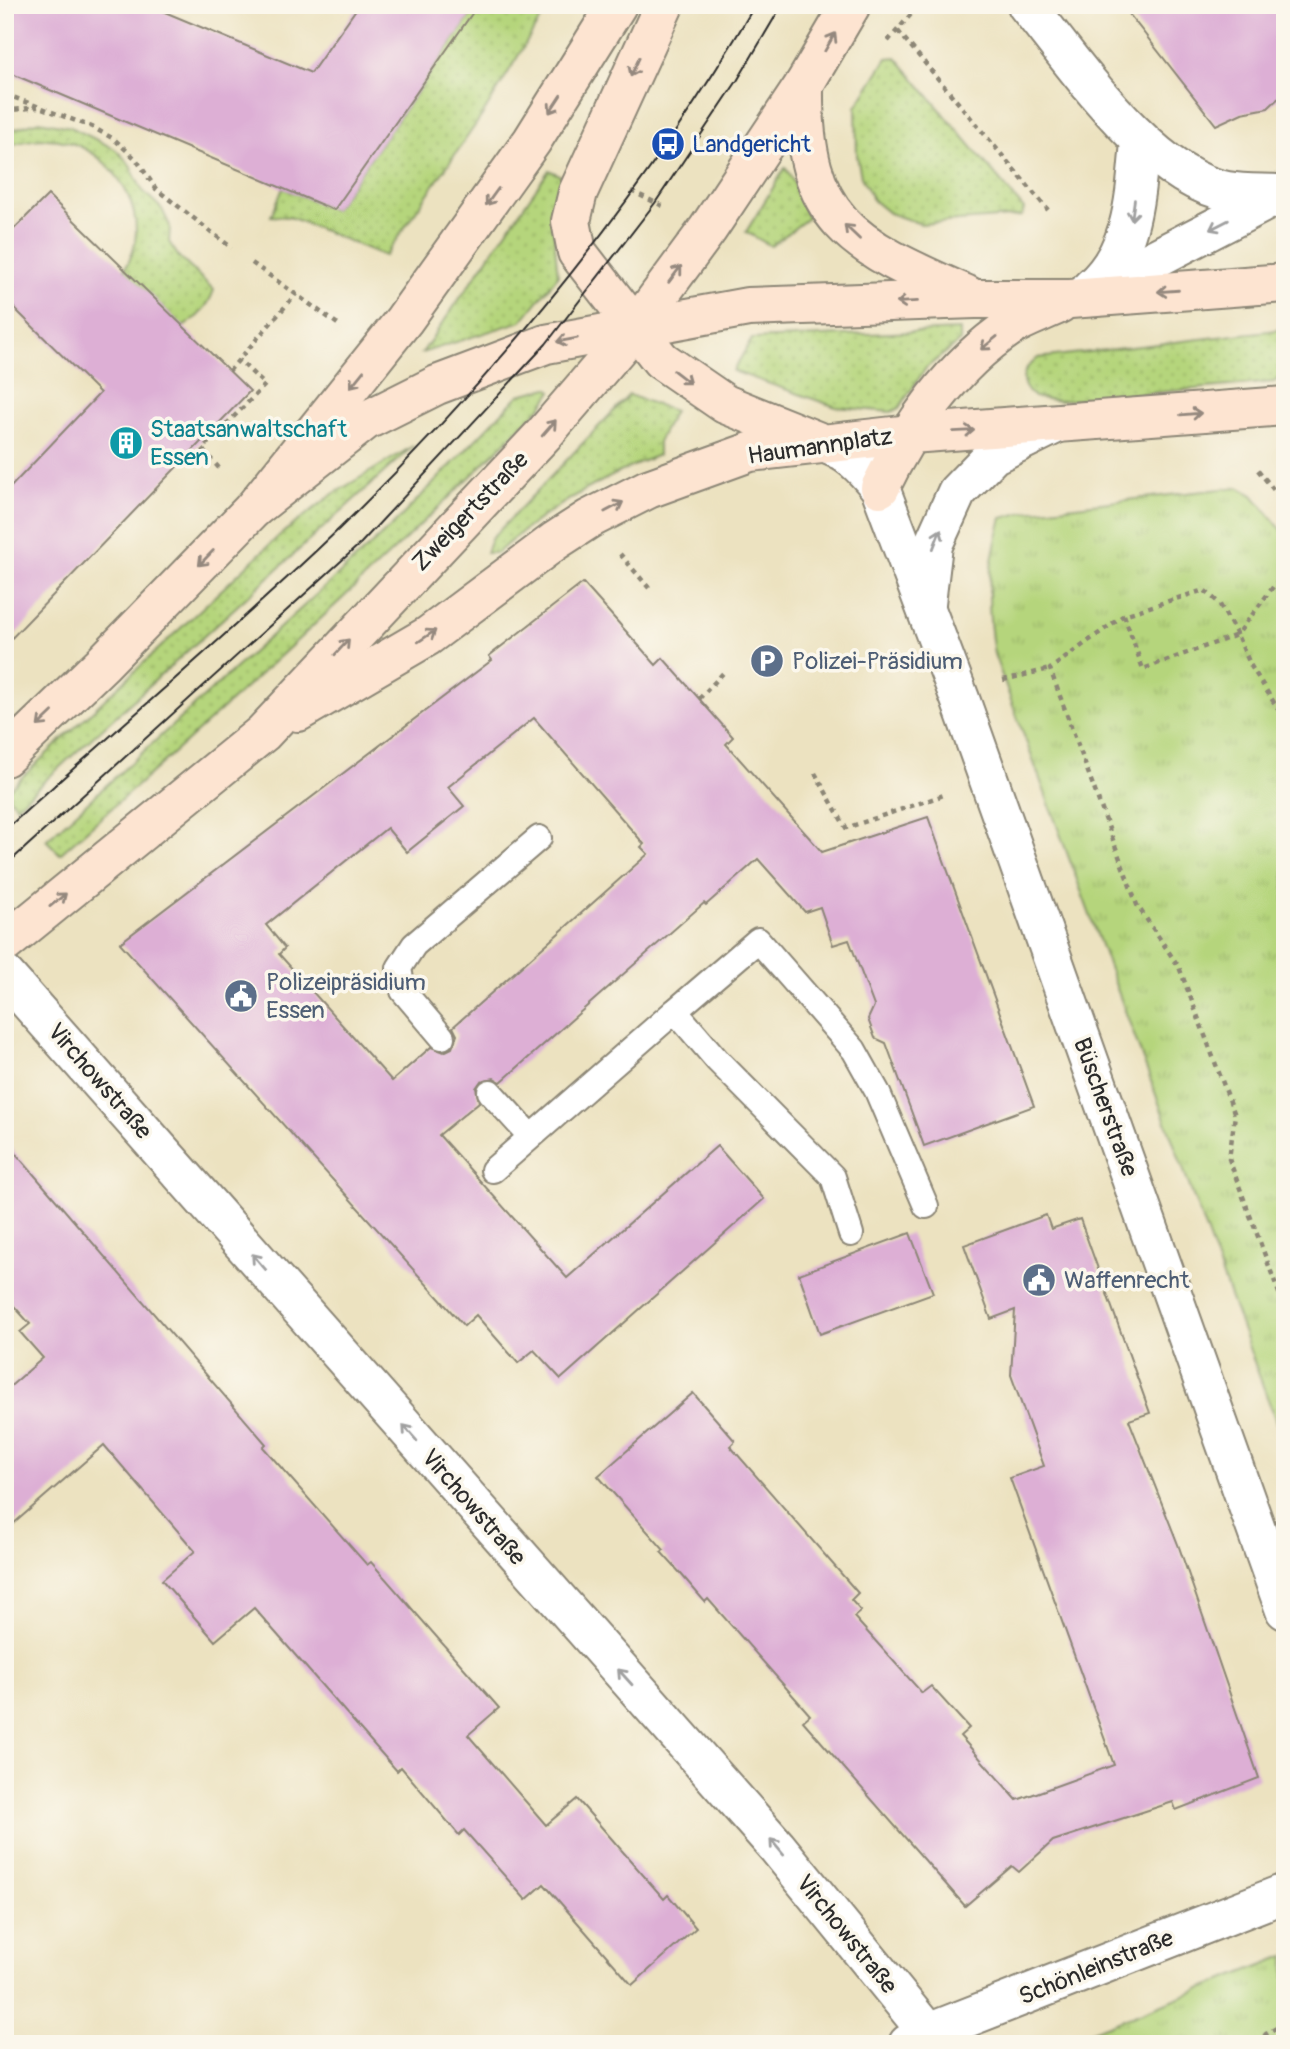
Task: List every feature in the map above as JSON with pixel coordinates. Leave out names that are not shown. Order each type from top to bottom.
[{"type":"main road","points":[[5,757],[103,663],[253,509],[404,320],[532,141],[617,5]]},
{"type":"main road","points":[[664,5],[578,192],[571,221],[576,252],[662,360],[701,390],[742,412],[822,443]]},
{"type":"main road","name":"Zweigertstraße","points":[[5,943],[262,733],[408,575],[502,480],[635,328],[708,229],[804,85],[851,5]]},
{"type":"main road","points":[[804,85],[804,122],[810,170],[820,194],[835,215],[873,250],[894,263],[975,299]]},
{"type":"main road","points":[[253,509],[365,421],[436,386],[546,344],[748,307],[1075,298],[1285,283]]},
{"type":"main road","points":[[880,488],[894,459],[956,373],[988,343],[1013,325],[1075,298]]},
{"type":"main road","name":"Haumannplatz","points":[[262,733],[428,636],[555,541],[648,489],[750,452],[911,434],[1285,406]]},
{"type":"street","points":[[1027,5],[1140,142],[1166,163],[1207,185],[1226,191],[1282,193]]},
{"type":"street","points":[[1075,298],[1102,279],[1118,254],[1130,227],[1140,142]]},
{"type":"street","points":[[1075,298],[1282,193]]},
{"type":"street","name":"Büscherstraße","points":[[926,606],[933,545],[957,492],[993,455],[1054,425]]},
{"type":"street","name":"Büscherstraße","points":[[822,443],[838,447],[864,468],[880,488],[926,606],[1285,1610]]},
{"type":"street","name":"Virchowstraße","points":[[5,975],[777,1847],[924,2040]]},
{"type":"street","name":"Schönleinstraße","points":[[924,2040],[1285,1893]]},
{"type":"lane","points":[[442,1037],[403,992],[399,968],[414,945],[539,838]]},
{"type":"lane","points":[[493,1170],[758,940],[854,1050],[877,1091],[926,1206]]},
{"type":"lane","points":[[675,1011],[717,1060],[833,1177],[851,1234]]},
{"type":"lane","points":[[490,1092],[530,1136]]},
{"type":"path","points":[[879,50],[919,5]]},
{"type":"path","points":[[898,31],[1048,211]]},
{"type":"path","points":[[5,94],[92,127],[114,139],[136,159],[156,189],[232,248]]},
{"type":"path","points":[[5,111],[38,107]]},
{"type":"path","points":[[623,187],[664,207]]},
{"type":"path","points":[[252,263],[348,331]]},
{"type":"path","points":[[229,371],[296,294]]},
{"type":"path","points":[[219,468],[202,449],[265,385],[239,359]]},
{"type":"path","points":[[1258,470],[1285,504]]},
{"type":"path","points":[[1124,615],[1143,669],[1237,635],[1285,571]]},
{"type":"path","points":[[995,683],[1050,669],[1124,615],[1204,590],[1219,603],[1251,666],[1285,720]]},
{"type":"path","points":[[1050,669],[1137,905],[1179,967],[1235,1115],[1229,1158],[1285,1309]]},
{"type":"path","points":[[699,699],[725,671]]},
{"type":"path","points":[[815,774],[846,828],[944,796]]},
{"type":"path","points":[[1258,2044],[1266,2034],[1285,2023]]},
{"type":"green space","points":[[478,5],[549,5],[483,114],[385,256],[290,217],[271,216],[283,188],[334,210]]},
{"type":"green space","points":[[896,57],[1024,209],[1022,216],[921,224],[889,213],[873,200],[861,177],[857,156],[856,107],[887,58]]},
{"type":"green space","points":[[39,121],[71,127],[115,149],[128,162],[142,190],[162,209],[170,226],[169,242],[179,257],[214,290],[206,307],[194,319],[183,327],[124,270],[133,251],[136,232],[134,212],[117,176],[103,161],[86,150],[60,140],[36,140],[5,147],[5,132]]},
{"type":"green space","points":[[785,168],[808,218],[771,246],[746,232]]},
{"type":"green space","points":[[549,170],[567,179],[553,225],[558,276],[522,321],[422,353]]},
{"type":"green space","points":[[1285,329],[1285,373],[1274,382],[1060,401],[1034,397],[1023,382],[1028,367],[1038,358]]},
{"type":"green space","points":[[960,330],[960,341],[926,368],[899,408],[891,412],[836,407],[733,371],[752,339]]},
{"type":"green space","points":[[548,388],[552,391],[541,407],[483,465],[183,745],[60,854],[46,840],[393,525],[519,395]]},
{"type":"green space","points":[[629,395],[674,411],[658,442],[658,455],[573,497],[533,523],[497,553],[486,553],[491,539]]},
{"type":"green space","points":[[413,446],[17,806],[5,793],[280,535],[333,494]]},
{"type":"green space","points":[[1238,487],[1253,495],[1285,534],[1285,1446],[994,654],[990,618],[989,586],[993,553],[1002,518],[1024,512]]},
{"type":"green space","points":[[1285,1956],[1285,2044],[1060,2044]]},
{"type":"building","points":[[5,5],[148,5],[311,73],[359,5],[478,5],[334,210],[5,71]]},
{"type":"building","points":[[1122,5],[1285,5],[1285,92],[1268,108],[1242,113],[1216,125]]},
{"type":"building","name":"Staatsanwaltschaft Essen","points":[[48,195],[250,391],[5,645],[5,493],[100,393],[5,299],[5,238]]},
{"type":"building","name":"Polizeipräsidium Essen","points":[[583,583],[656,665],[663,658],[733,737],[726,744],[822,852],[928,817],[1034,1106],[924,1146],[886,1043],[875,1038],[868,1019],[874,1006],[849,940],[833,945],[820,907],[805,912],[758,859],[706,905],[704,903],[501,1082],[494,1078],[481,1081],[476,1088],[479,1102],[439,1135],[567,1278],[717,1146],[764,1199],[561,1379],[534,1350],[518,1363],[476,1315],[464,1326],[120,943],[492,660],[489,656]],"holes":[[[534,718],[644,844],[641,847],[648,854],[453,1027],[457,1035],[452,1048],[444,1052],[431,1047],[392,1081],[279,954],[285,948],[266,925],[387,828],[407,852],[464,806],[448,787]]]},
{"type":"building","points":[[5,1141],[266,1444],[263,1447],[367,1565],[371,1562],[499,1708],[468,1735],[546,1825],[577,1799],[664,1899],[668,1895],[696,1928],[632,1985],[544,1884],[526,1900],[464,1830],[459,1835],[401,1767],[397,1771],[254,1608],[215,1641],[162,1580],[195,1551],[104,1445],[5,1531],[5,1391],[43,1358],[20,1332],[30,1324],[5,1296]]},
{"type":"building","points":[[1046,1215],[1051,1229],[1080,1219],[1150,1413],[1129,1420],[1179,1547],[1259,1778],[1176,1810],[1173,1802],[1053,1841],[1019,1872],[1012,1866],[965,1906],[803,1721],[810,1715],[708,1599],[705,1602],[661,1552],[664,1550],[598,1476],[693,1393],[735,1441],[730,1446],[858,1593],[851,1600],[861,1611],[854,1617],[922,1693],[931,1686],[969,1728],[960,1736],[1017,1800],[1114,1765],[1010,1478],[1044,1466],[1011,1375],[1015,1310],[991,1319],[964,1245]]},
{"type":"building","points":[[910,1233],[933,1293],[820,1334],[799,1274]]},
{"type":"tram line","points":[[5,830],[299,567],[399,469],[456,408],[512,345],[616,215],[665,147],[755,5]]},
{"type":"tram line","points":[[5,866],[361,543],[546,344],[655,203],[737,81],[782,5]]},
{"type":"place","name":"Landgericht","points":[[668,144]]},
{"type":"place","name":"Staatsanwaltschaft Essen","points":[[126,443]]},
{"type":"place","name":"Polizei-Präsidium","points":[[767,661]]},
{"type":"place","name":"Polizeipräsidium Essen","points":[[241,996]]},
{"type":"place","name":"Waffenrecht","points":[[1039,1280]]}]
